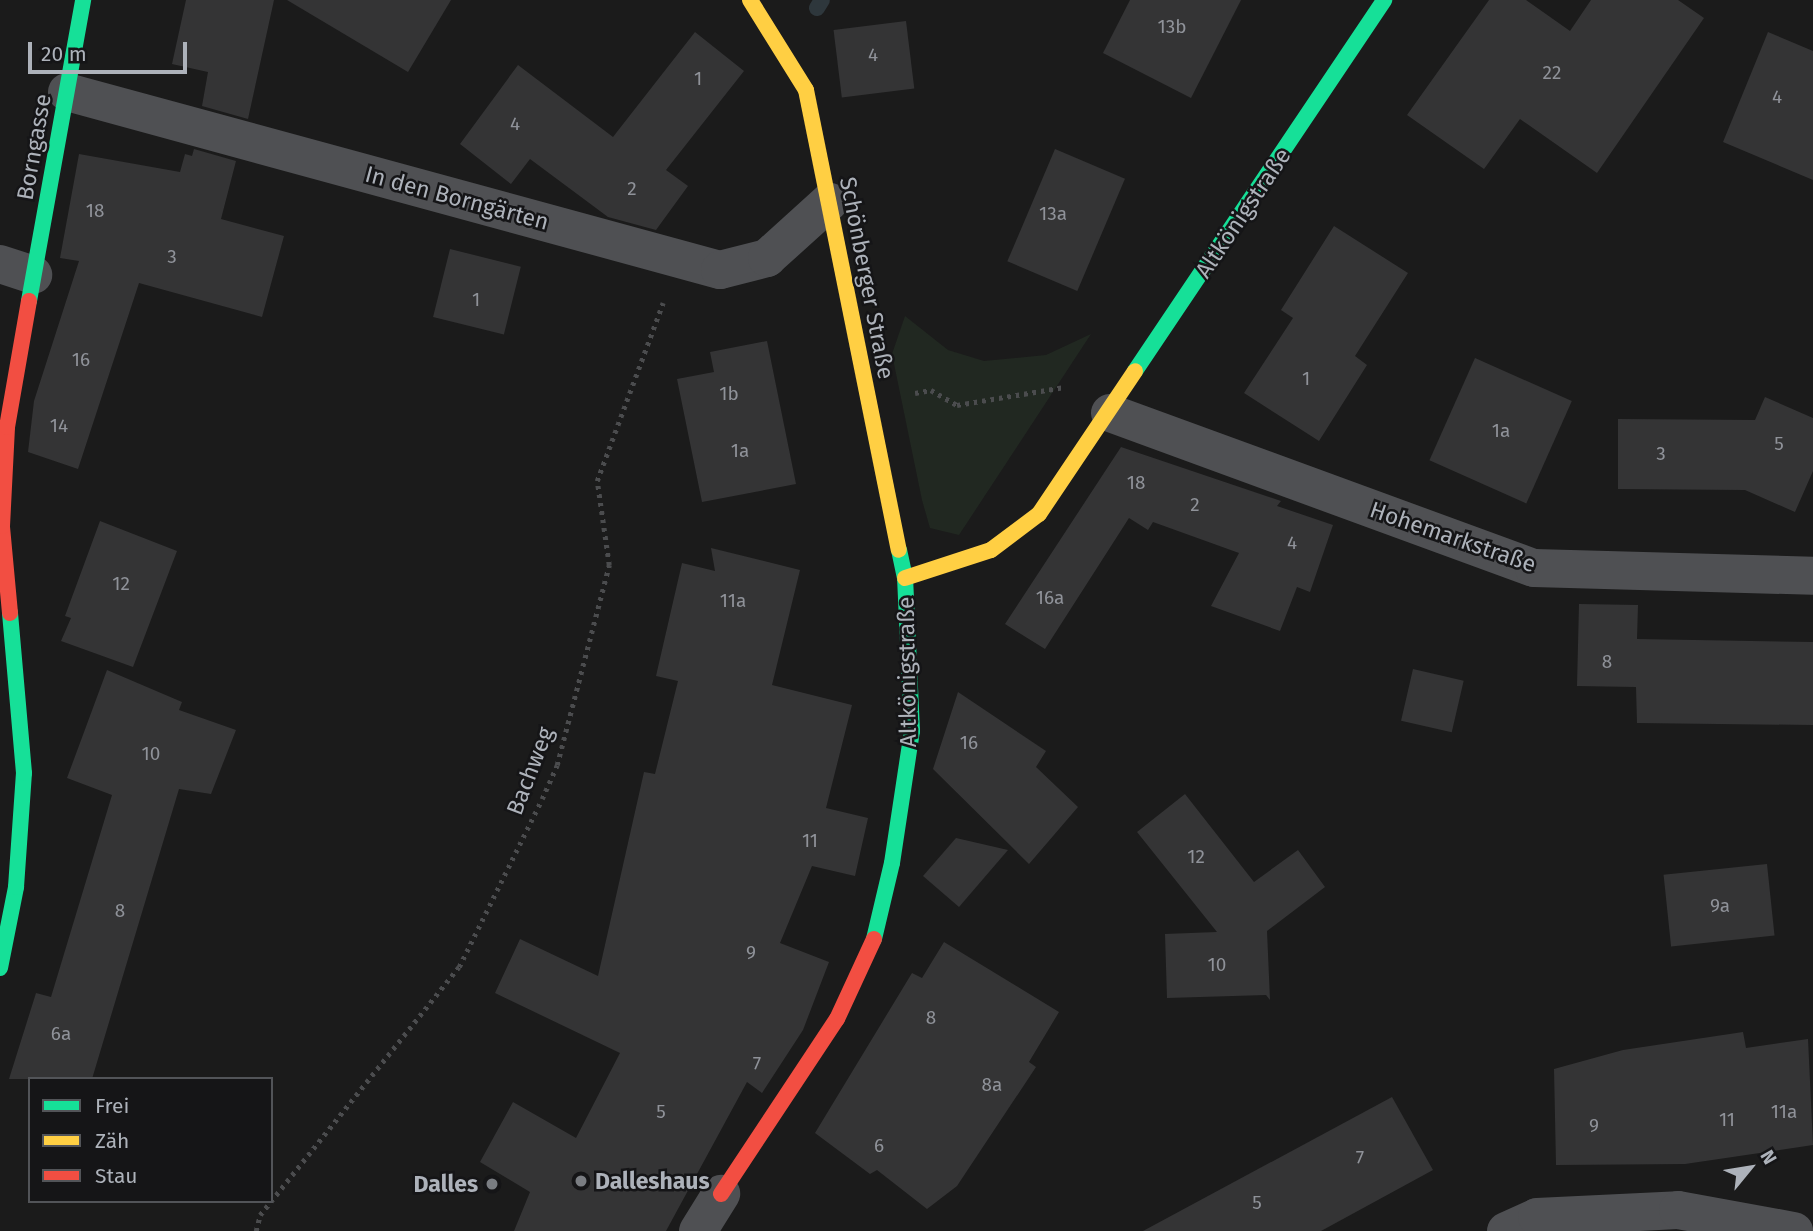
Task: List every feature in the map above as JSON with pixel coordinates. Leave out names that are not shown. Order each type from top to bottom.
[{"type":"street","name":"Borngasse","points":[[0,968],[16,887],[24,773],[5,579],[4,475],[17,270],[67,92],[83,0]]},
{"type":"street","name":"Schönberger Straße","points":[[750,0],[806,90],[905,578]]},
{"type":"street","name":"Altkönigstraße","points":[[698,1231],[837,1019],[874,939],[892,863],[912,731],[905,578],[991,550],[1039,514],[1110,413],[1384,0]]},
{"type":"street","name":"In den Borngärten","points":[[67,92],[720,270],[767,258],[829,202]]},
{"type":"street","name":"Hohemarkstraße","points":[[1110,413],[1534,568],[1813,576]]},
{"type":"street","points":[[1506,1231],[1537,1217],[1678,1210],[1794,1231]]},
{"type":"path","name":"Bachweg","points":[[273,1199],[459,967],[547,787],[609,565],[597,481],[679,259]]},
{"type":"path","points":[[908,395],[931,390],[957,405],[1071,386],[1110,413]]},
{"type":"path","name":"Bachweg","points":[[256,1231],[260,1215],[270,1203]]},
{"type":"shaded area","points":[[905,316],[948,350],[984,361],[1046,355],[1091,334],[959,535],[930,528],[922,500],[892,354]]},
{"type":"building","points":[[186,0],[274,0],[248,119],[202,106],[208,72],[172,64]]},
{"type":"building","points":[[287,0],[451,0],[408,72]]},
{"type":"building","points":[[1130,0],[1241,0],[1191,98],[1103,53]]},
{"type":"building","points":[[1489,0],[1526,0],[1570,31],[1591,0],[1678,0],[1704,18],[1597,173],[1520,119],[1484,169],[1407,115]]},
{"type":"building","points":[[906,21],[914,88],[842,97],[834,30]]},
{"type":"building","points":[[695,32],[744,71],[666,170],[688,186],[656,230],[608,217],[530,159],[511,184],[460,144],[518,65],[613,137]]},
{"type":"building","points":[[1768,32],[1813,51],[1813,180],[1723,142]]},
{"type":"building","points":[[194,149],[236,161],[221,219],[284,236],[262,317],[139,283],[78,469],[28,452],[34,401],[79,261],[60,258],[79,154],[180,172],[185,154],[192,156]]},
{"type":"building","points":[[1055,149],[1125,179],[1077,291],[1007,261]]},
{"type":"building","points":[[1334,226],[1408,273],[1355,356],[1367,365],[1319,441],[1244,393],[1293,318],[1281,310]]},
{"type":"building","points":[[450,249],[521,267],[504,335],[433,317]]},
{"type":"building","points":[[767,341],[796,484],[702,502],[677,379],[714,372],[710,352]]},
{"type":"building","points":[[1475,358],[1572,401],[1526,503],[1429,460]]},
{"type":"building","points":[[1765,397],[1813,418],[1813,471],[1795,512],[1745,490],[1618,489],[1618,419],[1755,420]]},
{"type":"building","points":[[1121,447],[1281,501],[1277,506],[1333,525],[1310,592],[1297,587],[1280,631],[1211,606],[1239,553],[1153,522],[1148,530],[1129,518],[1045,649],[1005,624]]},
{"type":"building","points":[[100,521],[177,551],[133,667],[61,641],[71,618],[65,616]]},
{"type":"building","points":[[711,548],[800,570],[772,685],[852,705],[826,808],[868,818],[855,876],[812,866],[780,943],[829,962],[803,1030],[762,1093],[747,1082],[666,1231],[514,1231],[530,1192],[480,1162],[513,1102],[576,1138],[620,1053],[495,993],[520,939],[598,976],[644,772],[655,774],[678,681],[656,676],[682,563],[715,571]]},
{"type":"building","points":[[1579,604],[1638,605],[1637,639],[1813,642],[1813,725],[1637,723],[1636,687],[1577,686]]},
{"type":"building","points":[[1413,669],[1464,681],[1452,732],[1401,721]]},
{"type":"building","points":[[107,670],[182,702],[179,710],[236,730],[211,794],[179,789],[93,1077],[9,1079],[36,993],[51,997],[112,795],[67,778]]},
{"type":"building","points":[[958,692],[1046,751],[1036,767],[1078,807],[1029,864],[933,769]]},
{"type":"building","points":[[1185,794],[1254,882],[1298,850],[1325,887],[1267,931],[1270,1000],[1266,995],[1167,998],[1165,934],[1217,932],[1137,832]]},
{"type":"building","points":[[956,838],[1008,850],[959,907],[923,876]]},
{"type":"building","points":[[1767,864],[1775,936],[1671,946],[1664,875]]},
{"type":"building","points":[[944,942],[1059,1012],[1029,1062],[1036,1067],[957,1186],[927,1209],[877,1170],[870,1174],[815,1133],[912,973],[922,978]]},
{"type":"building","points":[[1743,1032],[1746,1048],[1808,1039],[1813,1145],[1685,1164],[1556,1165],[1554,1069],[1623,1050]]},
{"type":"building","points":[[1392,1097],[1433,1170],[1321,1231],[1143,1231]]},
{"type":"waterway","points":[[817,8],[822,0]]},
{"type":"traffic: fast","points":[[29,301],[83,0]]},
{"type":"traffic: fast","points":[[1135,371],[1384,0]]},
{"type":"traffic: fast","points":[[874,939],[892,863],[912,731],[905,578],[899,550]]},
{"type":"traffic: fast","points":[[0,968],[16,887],[24,773],[10,613]]},
{"type":"traffic: slow","points":[[750,0],[806,90],[899,550]]},
{"type":"traffic: slow","points":[[905,578],[991,550],[1039,514],[1135,371]]},
{"type":"traffic: jam","points":[[10,613],[2,526],[7,427],[29,301]]},
{"type":"traffic: jam","points":[[721,1194],[837,1019],[874,939]]},
{"type":"place","name":"Dalleshaus","points":[[581,1181]]},
{"type":"place","name":"Dalles","points":[[492,1184]]}]
